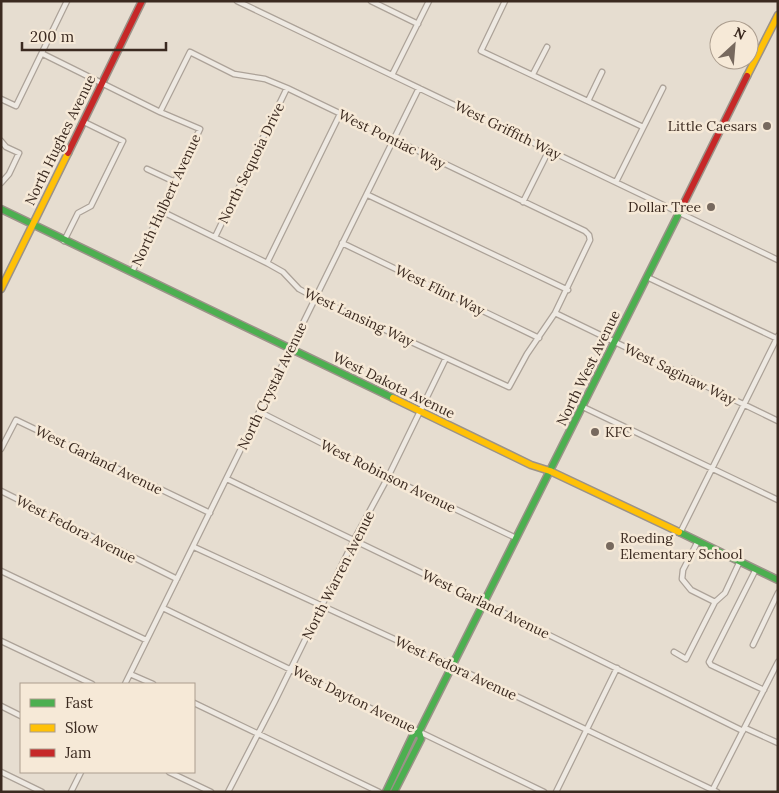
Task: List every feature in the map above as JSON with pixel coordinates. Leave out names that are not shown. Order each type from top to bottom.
[{"type":"street","points":[[1,99],[16,106],[43,54],[67,1]]},
{"type":"street","name":"North Hughes Avenue","points":[[1,289],[142,1]]},
{"type":"street","name":"West Griffith Way","points":[[237,1],[778,260]]},
{"type":"street","points":[[371,1],[418,24]]},
{"type":"street","points":[[392,75],[429,1]]},
{"type":"street","points":[[505,1],[481,51],[534,74],[643,127]]},
{"type":"street","name":"North West Avenue","points":[[394,792],[421,739],[420,732],[778,15]]},
{"type":"street","points":[[534,74],[547,47]]},
{"type":"street","name":"West Pontiac Way","points":[[160,112],[190,52],[234,74],[265,79],[287,88],[585,231],[590,238],[588,247],[568,290]]},
{"type":"street","points":[[43,54],[160,112]]},
{"type":"street","points":[[588,101],[602,72]]},
{"type":"street","name":"North Sequoia Drive","points":[[215,237],[287,88]]},
{"type":"street","name":"North Crystal Avenue","points":[[126,683],[292,349],[342,243],[368,195],[419,88]]},
{"type":"street","points":[[616,182],[663,88]]},
{"type":"street","name":"North Hulbert Avenue","points":[[132,272],[200,129],[160,112]]},
{"type":"street","points":[[267,263],[340,114]]},
{"type":"street","points":[[64,241],[78,213],[91,206],[123,141],[84,122]]},
{"type":"street","points":[[1,141],[6,147],[19,153],[9,174],[1,183]]},
{"type":"street","points":[[523,202],[549,150]]},
{"type":"street","points":[[147,169],[175,182]]},
{"type":"street","points":[[368,195],[568,290],[556,314],[539,338]]},
{"type":"street","name":"West Dakota Avenue","points":[[1,209],[531,465],[550,471],[778,580]]},
{"type":"street","name":"West Lansing Way","points":[[161,211],[267,263],[283,272],[299,289],[316,298],[509,387],[527,354],[539,338]]},
{"type":"street","name":"West Flint Way","points":[[342,243],[539,338]]},
{"type":"street","points":[[647,277],[777,338],[680,533]]},
{"type":"street","name":"West Saginaw Way","points":[[556,314],[778,421]]},
{"type":"street","name":"North Warren Avenue","points":[[228,792],[354,540],[388,477],[446,358]]},
{"type":"street","points":[[583,407],[778,500]]},
{"type":"street","name":"West Robinson Avenue","points":[[260,412],[388,477],[516,538]]},
{"type":"street","name":"West Garland Avenue","points":[[1,449],[16,420],[210,513]]},
{"type":"street","name":"West Garland Avenue","points":[[227,479],[688,704],[778,744]]},
{"type":"street","name":"West Fedora Avenue","points":[[1,491],[177,580]]},
{"type":"street","points":[[698,542],[683,570],[682,579],[691,590],[715,602]]},
{"type":"street","name":"West Fedora Avenue","points":[[194,547],[453,666],[714,791]]},
{"type":"street","points":[[674,652],[686,658],[715,602],[725,593],[740,562]]},
{"type":"street","points":[[756,569],[709,662],[711,665],[764,690]]},
{"type":"street","points":[[1,571],[146,640]]},
{"type":"street","points":[[753,645],[778,593]]},
{"type":"street","name":"West Dayton Avenue","points":[[163,608],[291,668],[544,792]]},
{"type":"street","points":[[1,641],[90,683]]},
{"type":"street","points":[[714,791],[778,662]]},
{"type":"street","points":[[556,792],[617,668]]},
{"type":"street","points":[[130,674],[151,683]]},
{"type":"street","points":[[195,703],[379,792]]},
{"type":"street","points":[[1,706],[20,716]]},
{"type":"street","name":"North West Avenue","points":[[386,792],[413,735],[420,732]]},
{"type":"street","points":[[1,772],[42,792]]},
{"type":"street","points":[[71,792],[80,773]]},
{"type":"street","points":[[171,773],[211,792]]},
{"type":"traffic: fast","points":[[1,209],[393,398]]},
{"type":"traffic: fast","points":[[386,792],[413,735],[419,732],[681,209]]},
{"type":"traffic: fast","points":[[679,532],[778,580]]},
{"type":"traffic: fast","points":[[394,792],[421,739],[419,732]]},
{"type":"traffic: slow","points":[[747,76],[778,15]]},
{"type":"traffic: slow","points":[[1,289],[68,153]]},
{"type":"traffic: slow","points":[[393,398],[531,465],[550,471],[679,532]]},
{"type":"traffic: jam","points":[[68,153],[142,1]]},
{"type":"traffic: jam","points":[[681,209],[747,76]]},
{"type":"place","name":"Little Caesars","points":[[767,126]]},
{"type":"place","name":"Dollar Tree","points":[[711,207]]},
{"type":"place","name":"KFC","points":[[595,432]]},
{"type":"place","name":"Roeding Elementary School","points":[[610,546]]}]
